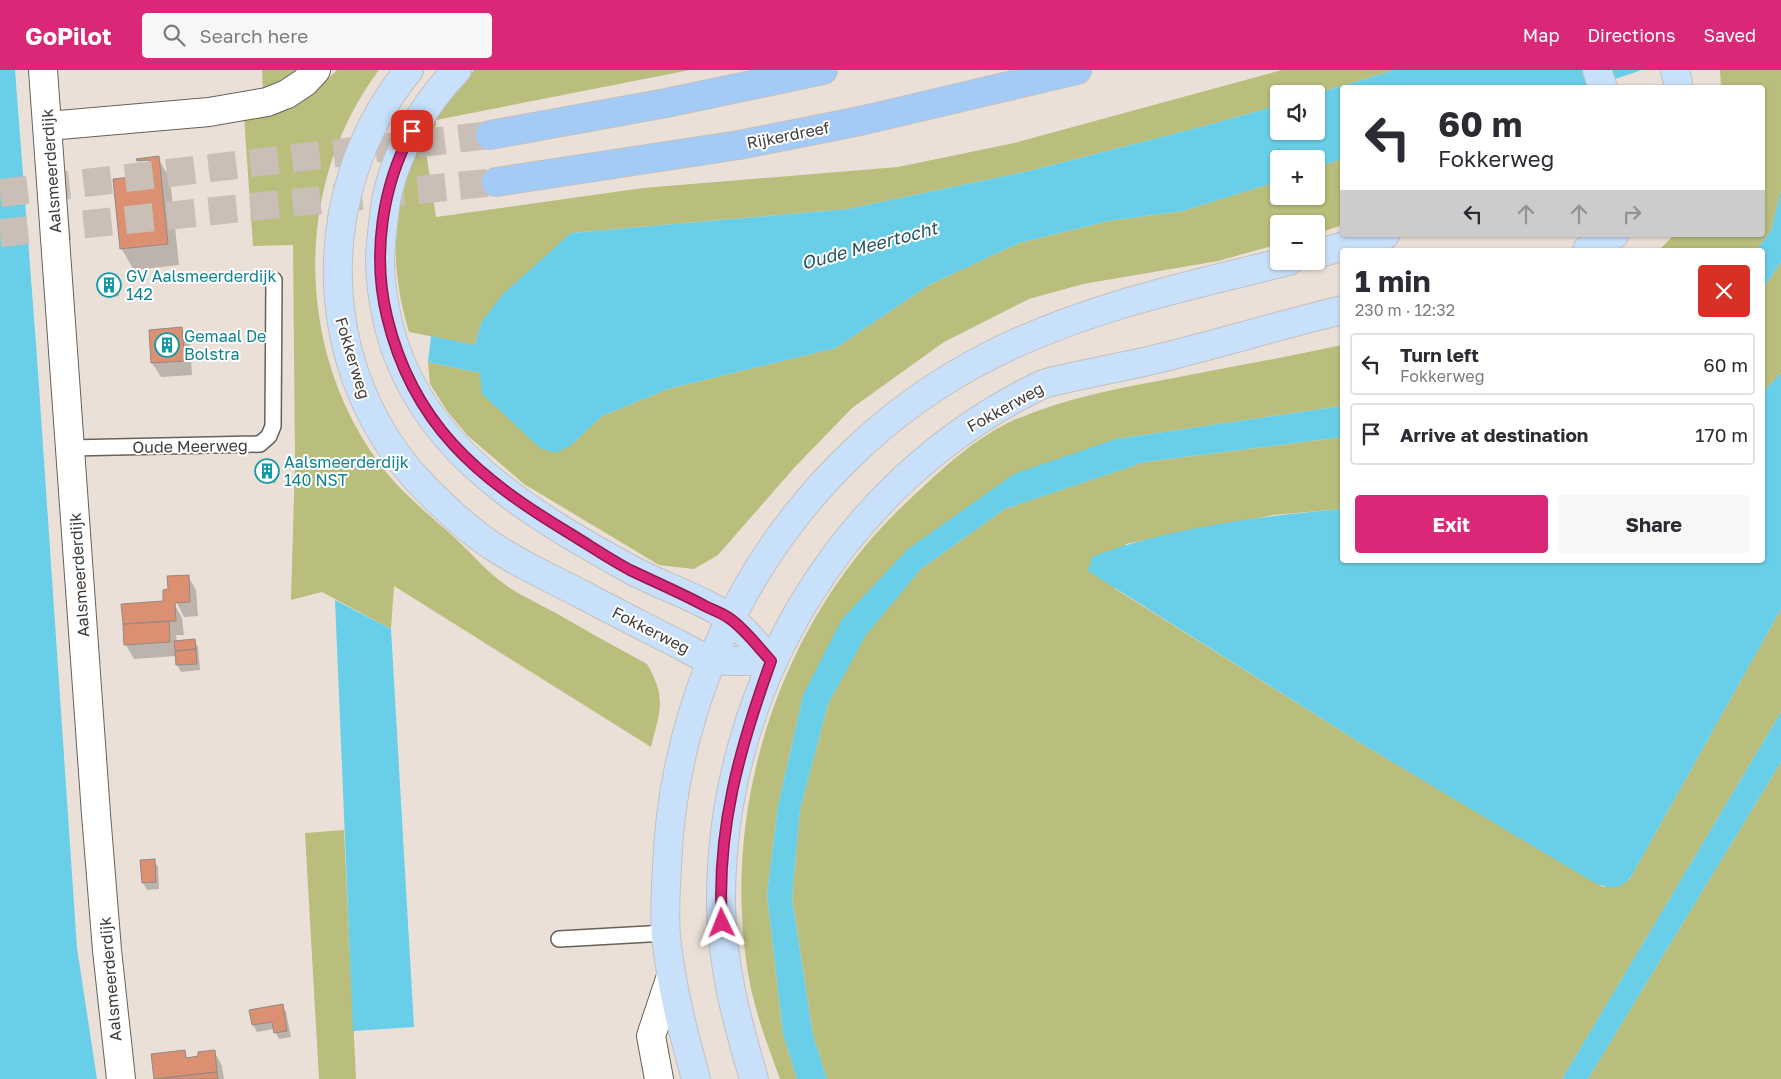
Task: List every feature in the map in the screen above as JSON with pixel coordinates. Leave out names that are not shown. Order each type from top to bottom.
[{"type":"highway","points":[[490,135],[666,103],[823,70]]},
{"type":"highway","name":"Rijkerdreef","points":[[496,182],[739,145],[868,119],[1077,70]]},
{"type":"main road","name":"Fokkerweg","points":[[409,70],[386,102],[369,134],[351,176],[342,212],[337,279],[339,312],[345,344],[367,404],[393,449],[425,488],[458,519],[494,548],[625,617],[711,659],[771,661]]},
{"type":"main road","points":[[457,70],[436,93],[405,144],[388,192],[380,258],[383,301],[393,341],[409,382],[429,416],[457,450],[512,498],[629,569],[729,618],[771,661]]},
{"type":"main road","points":[[1597,70],[1602,85]]},
{"type":"main road","points":[[1675,70],[1678,85]]},
{"type":"main road","points":[[1325,251],[1377,237]]},
{"type":"main road","points":[[1591,248],[1610,237]]},
{"type":"main road","name":"Fokkerweg","points":[[696,1079],[670,976],[666,933],[668,834],[673,792],[692,712],[711,659],[729,618],[780,535],[835,469],[877,431],[932,389],[988,356],[1030,336],[1122,303],[1270,266]]},
{"type":"main road","name":"Fokkerweg","points":[[754,1079],[731,998],[724,954],[721,908],[722,857],[739,756],[771,661],[794,616],[820,575],[862,521],[919,463],[986,415],[1042,384],[1147,361],[1259,330],[1340,310]]},
{"type":"street","name":"Aalsmeerderdijk","points":[[43,70],[96,814],[107,950],[121,1079]]},
{"type":"street","points":[[48,126],[210,112],[267,102],[287,94],[305,82],[316,70]]},
{"type":"street","name":"Fokkerweg","points":[[659,1079],[651,1036],[670,976]]},
{"type":"lane","name":"Oude Meerweg","points":[[70,448],[260,444],[269,436],[273,426],[274,280]]},
{"type":"lane","points":[[558,939],[666,933]]},
{"type":"green space","points":[[262,70],[299,70],[263,92]]},
{"type":"green space","points":[[337,70],[379,70],[351,114],[331,162],[319,213],[315,264],[319,316],[330,366],[349,414],[384,470],[493,575],[519,593],[647,664],[657,686],[660,705],[651,747],[394,586],[391,629],[322,592],[291,600],[295,460],[293,245],[253,246],[244,117],[271,115],[320,87]]},
{"type":"green space","points":[[474,70],[690,70],[436,120],[436,125],[425,146],[436,217],[643,188],[898,167],[1014,143],[1282,70],[1395,70],[1325,91],[1325,85],[1270,85],[1270,108],[1029,171],[848,209],[571,233],[481,323],[475,345],[409,332],[397,276],[397,223],[401,197],[408,171],[419,145],[441,106]]},
{"type":"green space","points":[[1720,70],[1781,70],[1781,191],[1771,231],[1758,248],[1661,248],[1672,237],[1765,237],[1765,85],[1721,85]]},
{"type":"green space","points":[[1340,160],[1340,226],[1325,231],[1325,215],[1270,215],[1270,247],[1218,261],[1083,284],[1029,299],[944,342],[852,408],[794,468],[718,555],[694,569],[659,565],[524,484],[467,435],[447,411],[430,384],[428,362],[480,373],[570,446],[602,416],[668,389],[836,348],[929,285],[1019,243],[1109,221],[1183,211],[1270,184],[1270,205],[1325,205],[1325,165]]},
{"type":"green space","points":[[1781,262],[1781,373],[1765,390],[1765,286]]},
{"type":"green space","points":[[1340,345],[1340,406],[1116,439],[908,549],[803,695],[778,806],[767,894],[783,1034],[797,1079],[780,1079],[760,1023],[751,989],[742,923],[742,856],[751,790],[768,725],[792,662],[824,603],[863,549],[909,500],[946,466],[972,445],[999,427],[1034,412],[1113,390]]},
{"type":"green space","points":[[1340,437],[1340,509],[1273,515],[1126,544],[1114,588],[1359,742],[1603,887],[1629,880],[1781,609],[1781,712],[1562,1079],[827,1079],[813,1035],[792,897],[800,810],[828,704],[865,635],[921,569],[1005,509],[1145,462]]},
{"type":"green space","points":[[1781,762],[1781,1079],[1588,1079]]},
{"type":"green space","points":[[344,830],[356,1079],[319,1079],[305,833]]},
{"type":"water","points":[[0,70],[15,70],[37,357],[77,948],[97,1079],[0,1079]]},
{"type":"water","points":[[1395,70],[1642,70],[1597,85],[1345,85]]},
{"type":"water","name":"Oude Meertocht","points":[[1340,86],[1340,160],[1325,165],[1325,150],[1270,150],[1270,184],[1183,211],[1109,221],[1019,243],[929,285],[836,348],[668,389],[602,416],[570,446],[556,453],[540,448],[482,394],[480,373],[428,362],[431,336],[475,345],[481,323],[502,295],[571,233],[848,209],[1029,171],[1270,108],[1270,140],[1325,140],[1325,91]]},
{"type":"water","points":[[1781,191],[1781,262],[1765,286],[1765,248],[1758,248],[1771,231]]},
{"type":"water","points":[[1781,373],[1781,609],[1632,875],[1624,884],[1619,886],[1609,887],[1593,882],[1359,742],[1088,571],[1092,557],[1152,538],[1280,515],[1340,509],[1340,563],[1765,563],[1765,390]]},
{"type":"water","points":[[1340,406],[1340,437],[1145,462],[1005,509],[921,569],[866,635],[828,704],[800,810],[792,898],[813,1035],[827,1079],[797,1079],[783,1034],[767,894],[778,806],[803,695],[842,619],[908,549],[1014,474],[1116,439]]},
{"type":"water","points":[[335,600],[391,629],[414,1027],[353,1031]]},
{"type":"water","points":[[1781,712],[1781,762],[1588,1079],[1562,1079]]},
{"type":"building","points":[[159,156],[168,244],[120,249],[113,179],[150,175],[149,160],[137,161],[136,159]]},
{"type":"building","name":"GV Aalsmeerderdijk 142","points":[[115,279],[116,290],[104,291],[103,281]]},
{"type":"building","name":"Gemaal De Bolstra","points":[[182,327],[185,361],[151,363],[149,330]]},
{"type":"building","name":"Aalsmeerderdijk 140 NST","points":[[272,464],[273,476],[262,477],[261,465]]},
{"type":"building","points":[[189,575],[190,602],[175,603],[176,621],[123,624],[121,604],[163,601],[163,590],[168,589],[167,576]]},
{"type":"building","points":[[169,621],[170,642],[124,645],[123,624]]},
{"type":"building","points":[[195,639],[196,649],[175,651],[174,641]]},
{"type":"building","points":[[196,649],[197,664],[176,665],[175,651]]},
{"type":"building","points":[[155,859],[156,882],[142,883],[140,860]]},
{"type":"building","points":[[283,1004],[287,1031],[274,1033],[272,1022],[252,1025],[249,1010]]},
{"type":"building","points":[[185,1050],[186,1058],[198,1056],[198,1052],[215,1050],[217,1072],[154,1079],[151,1054]]},
{"type":"building","points":[[217,1072],[218,1079],[155,1079]]},
{"type":"tunnel","points":[[0,193],[490,135]]},
{"type":"tunnel","points":[[0,233],[496,182]]},
{"type":"place","name":"GV Aalsmeerderdijk 142","points":[[109,285]]},
{"type":"place","name":"Gemaal De Bolstra","points":[[167,345]]},
{"type":"place","name":"Aalsmeerderdijk 140 NST","points":[[267,471]]},
{"type":"route","points":[[412,131],[394,170],[388,192],[380,258],[383,301],[393,341],[409,382],[429,416],[474,467],[512,498],[629,569],[729,618],[771,661],[746,731],[729,808],[722,857],[722,923]]}]
